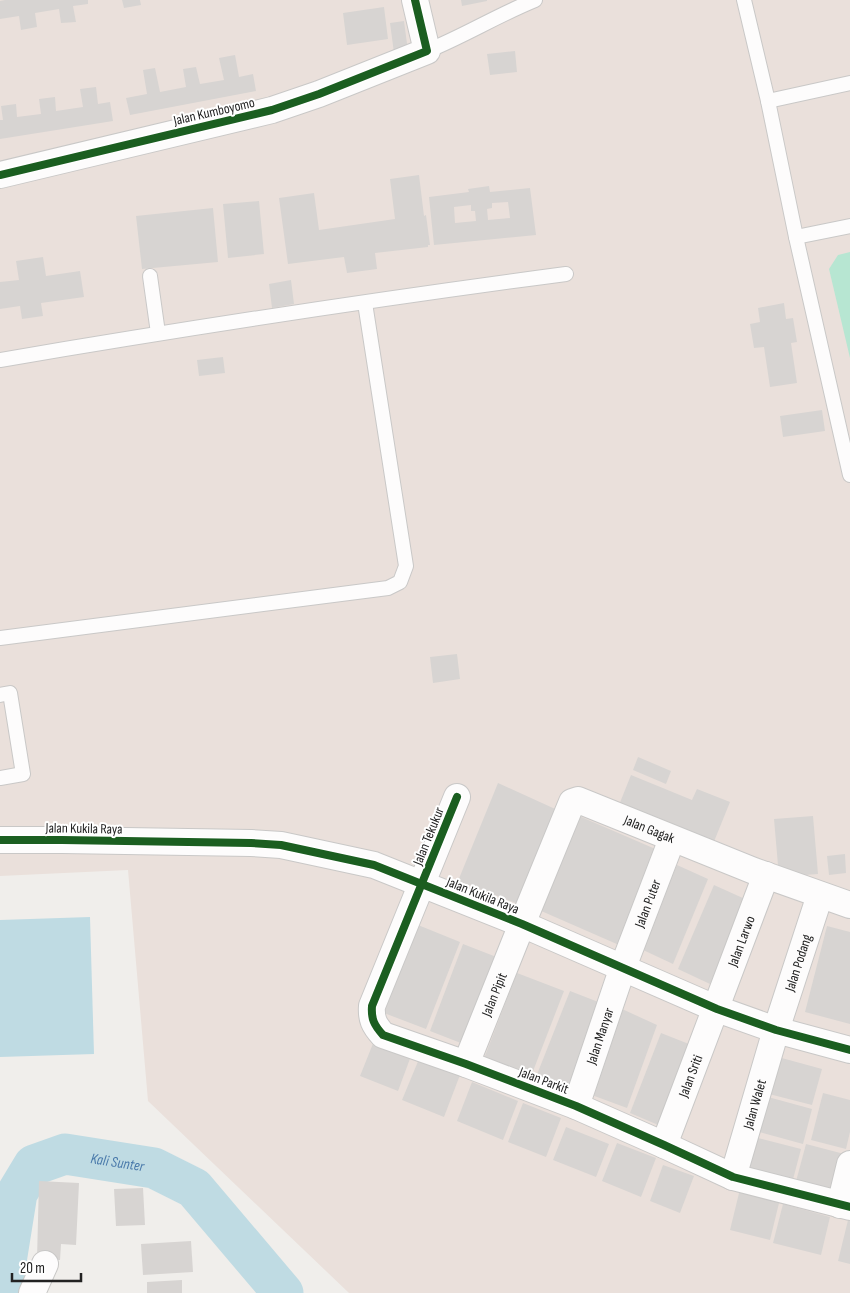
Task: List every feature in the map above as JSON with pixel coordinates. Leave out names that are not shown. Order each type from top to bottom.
[{"type":"street","points":[[416,0],[427,50]]},
{"type":"street","name":"Jalan Kumboyomo","points":[[0,175],[272,110],[319,94],[427,50]]},
{"type":"street","name":"Jalan Tekukur","points":[[422,884],[457,797]]},
{"type":"street","name":"Jalan Gagak","points":[[522,924],[572,802],[578,800],[672,839],[850,905]]},
{"type":"street","name":"Jalan Puter","points":[[623,967],[672,839]]},
{"type":"street","name":"Jalan Kukila Raya","points":[[0,840],[280,845],[374,865],[522,924],[717,1009],[776,1030],[850,1050]]},
{"type":"street","name":"Jalan Larwo","points":[[717,1009],[766,875]]},
{"type":"street","name":"Jalan Parkit","points":[[422,884],[372,1006],[371,1017],[382,1035],[466,1064],[576,1106],[664,1144],[733,1177],[845,1206]]},
{"type":"street","name":"Jalan Podang","points":[[776,1030],[820,895]]},
{"type":"street","name":"Jalan Pipit","points":[[466,1064],[522,924]]},
{"type":"street","name":"Jalan Manyar","points":[[576,1106],[623,967]]},
{"type":"street","name":"Jalan Sriti","points":[[664,1144],[717,1009]]},
{"type":"street","name":"Jalan Walet","points":[[733,1177],[776,1030]]},
{"type":"street","points":[[845,1206],[850,1164]]},
{"type":"street","points":[[32,1293],[45,1264]]},
{"type":"lane","name":"Jalan Kumboyomo","points":[[427,50],[452,41],[518,3],[536,0]]},
{"type":"lane","points":[[744,0],[850,475]]},
{"type":"lane","points":[[768,101],[850,83]]},
{"type":"lane","points":[[796,237],[850,226]]},
{"type":"lane","points":[[0,360],[158,333],[566,274]]},
{"type":"lane","points":[[150,276],[158,333]]},
{"type":"lane","points":[[0,638],[388,588],[400,582],[406,566],[365,303]]},
{"type":"lane","points":[[0,695],[10,693],[23,774],[0,778]]},
{"type":"shaded area","points":[[0,0],[850,0],[850,1293],[349,1293],[148,1101],[128,870],[0,876]]},
{"type":"green space","points":[[850,252],[850,358],[829,269],[838,255]]},
{"type":"water","points":[[90,917],[94,1054],[0,1057],[0,920]]},
{"type":"building","points":[[88,0],[88,4],[73,6],[76,22],[61,23],[59,9],[35,13],[37,27],[21,30],[19,16],[0,19],[0,1]]},
{"type":"building","points":[[122,0],[140,0],[141,5],[124,8]]},
{"type":"building","points":[[461,0],[487,0],[487,1],[462,6]]},
{"type":"building","points":[[384,7],[388,39],[347,45],[343,13]]},
{"type":"building","points":[[404,21],[408,51],[394,53],[390,23]]},
{"type":"building","points":[[515,51],[517,72],[490,75],[487,54]]},
{"type":"building","points":[[235,55],[239,77],[253,74],[256,91],[130,115],[126,98],[147,94],[143,70],[155,68],[160,92],[186,87],[183,69],[196,67],[200,84],[224,80],[219,58]]},
{"type":"building","points":[[96,87],[98,104],[110,102],[113,121],[0,139],[0,120],[3,120],[1,106],[16,104],[17,117],[41,114],[39,99],[55,97],[56,111],[83,107],[80,89]]},
{"type":"building","points":[[419,175],[430,245],[428,247],[375,253],[377,269],[347,273],[344,257],[288,264],[279,198],[314,193],[319,230],[395,219],[390,179]]},
{"type":"building","points":[[489,186],[490,192],[530,188],[536,235],[434,245],[429,197],[469,192],[468,189]],"holes":[[[508,202],[510,218],[488,220],[487,209],[492,208],[492,203]],[[471,205],[471,211],[475,211],[476,221],[455,223],[454,207]]]},
{"type":"building","points":[[259,201],[264,254],[228,258],[223,204]]},
{"type":"building","points":[[213,208],[218,262],[142,269],[136,216]]},
{"type":"building","points":[[43,257],[46,276],[80,271],[84,297],[41,303],[43,316],[22,319],[20,306],[0,309],[0,282],[19,280],[16,261]]},
{"type":"building","points":[[291,280],[294,304],[272,308],[269,284]]},
{"type":"building","points":[[784,303],[786,319],[793,318],[797,342],[791,343],[797,383],[770,387],[764,347],[754,348],[750,324],[760,322],[758,308]]},
{"type":"building","points":[[223,357],[225,373],[199,376],[197,360]]},
{"type":"building","points":[[822,410],[825,431],[783,437],[780,416]]},
{"type":"building","points":[[457,654],[460,679],[433,683],[430,657]]},
{"type":"building","points":[[638,757],[671,771],[666,784],[633,770]]},
{"type":"building","points":[[631,775],[692,800],[697,789],[730,802],[713,844],[619,805]]},
{"type":"building","points":[[498,783],[564,813],[521,905],[458,881]]},
{"type":"building","points":[[579,816],[660,851],[619,945],[539,910]]},
{"type":"building","points":[[813,816],[818,874],[779,877],[774,819]]},
{"type":"building","points":[[845,854],[846,873],[829,875],[827,856]]},
{"type":"building","points":[[677,865],[708,879],[673,964],[641,949]]},
{"type":"building","points":[[714,885],[745,899],[710,984],[678,969]]},
{"type":"building","points":[[418,925],[460,942],[426,1029],[384,1013]]},
{"type":"building","points":[[827,926],[850,932],[850,1024],[805,1012]]},
{"type":"building","points":[[463,944],[499,958],[466,1045],[430,1031]]},
{"type":"building","points":[[517,973],[564,991],[530,1079],[483,1061]]},
{"type":"building","points":[[570,991],[606,1005],[572,1092],[536,1077]]},
{"type":"building","points":[[622,1009],[657,1025],[627,1108],[589,1094]]},
{"type":"building","points":[[661,1033],[694,1046],[663,1127],[630,1113]]},
{"type":"building","points":[[374,1041],[411,1056],[398,1091],[360,1076]]},
{"type":"building","points":[[778,1057],[822,1069],[812,1105],[769,1094]]},
{"type":"building","points":[[419,1059],[460,1075],[444,1117],[402,1100]]},
{"type":"building","points":[[472,1082],[518,1101],[503,1140],[457,1121]]},
{"type":"building","points":[[823,1093],[850,1100],[850,1132],[846,1149],[811,1140]]},
{"type":"building","points":[[768,1097],[812,1109],[803,1144],[759,1132]]},
{"type":"building","points":[[523,1103],[561,1118],[546,1157],[508,1142]]},
{"type":"building","points":[[566,1127],[609,1144],[596,1177],[553,1160]]},
{"type":"building","points":[[754,1137],[801,1149],[791,1187],[744,1175]]},
{"type":"building","points":[[617,1143],[656,1158],[641,1197],[602,1181]]},
{"type":"building","points":[[806,1144],[848,1155],[838,1195],[795,1185]]},
{"type":"building","points":[[663,1165],[694,1176],[680,1213],[650,1201]]},
{"type":"building","points":[[39,1181],[79,1183],[76,1245],[61,1244],[60,1260],[37,1259]]},
{"type":"building","points":[[143,1188],[145,1225],[116,1226],[114,1189]]},
{"type":"building","points":[[740,1189],[780,1199],[770,1240],[730,1230]]},
{"type":"building","points":[[783,1204],[830,1217],[821,1255],[773,1243]]},
{"type":"building","points":[[850,1216],[850,1264],[838,1261]]},
{"type":"building","points":[[191,1241],[193,1272],[143,1275],[141,1244]]},
{"type":"building","points":[[182,1280],[182,1293],[147,1293],[147,1282]]},
{"type":"waterway","name":"Kali Sunter","points":[[1,1293],[17,1193],[34,1165],[65,1154],[154,1168],[194,1188],[283,1293]]},
{"type":"cycle path","points":[[0,175],[272,110],[319,94],[427,51],[415,0]]},
{"type":"cycle path","points":[[457,797],[372,1006],[374,1022],[383,1035],[576,1106],[733,1177],[850,1207]]},
{"type":"cycle path","points":[[0,840],[281,845],[374,865],[522,924],[717,1009],[776,1030],[850,1050]]}]
